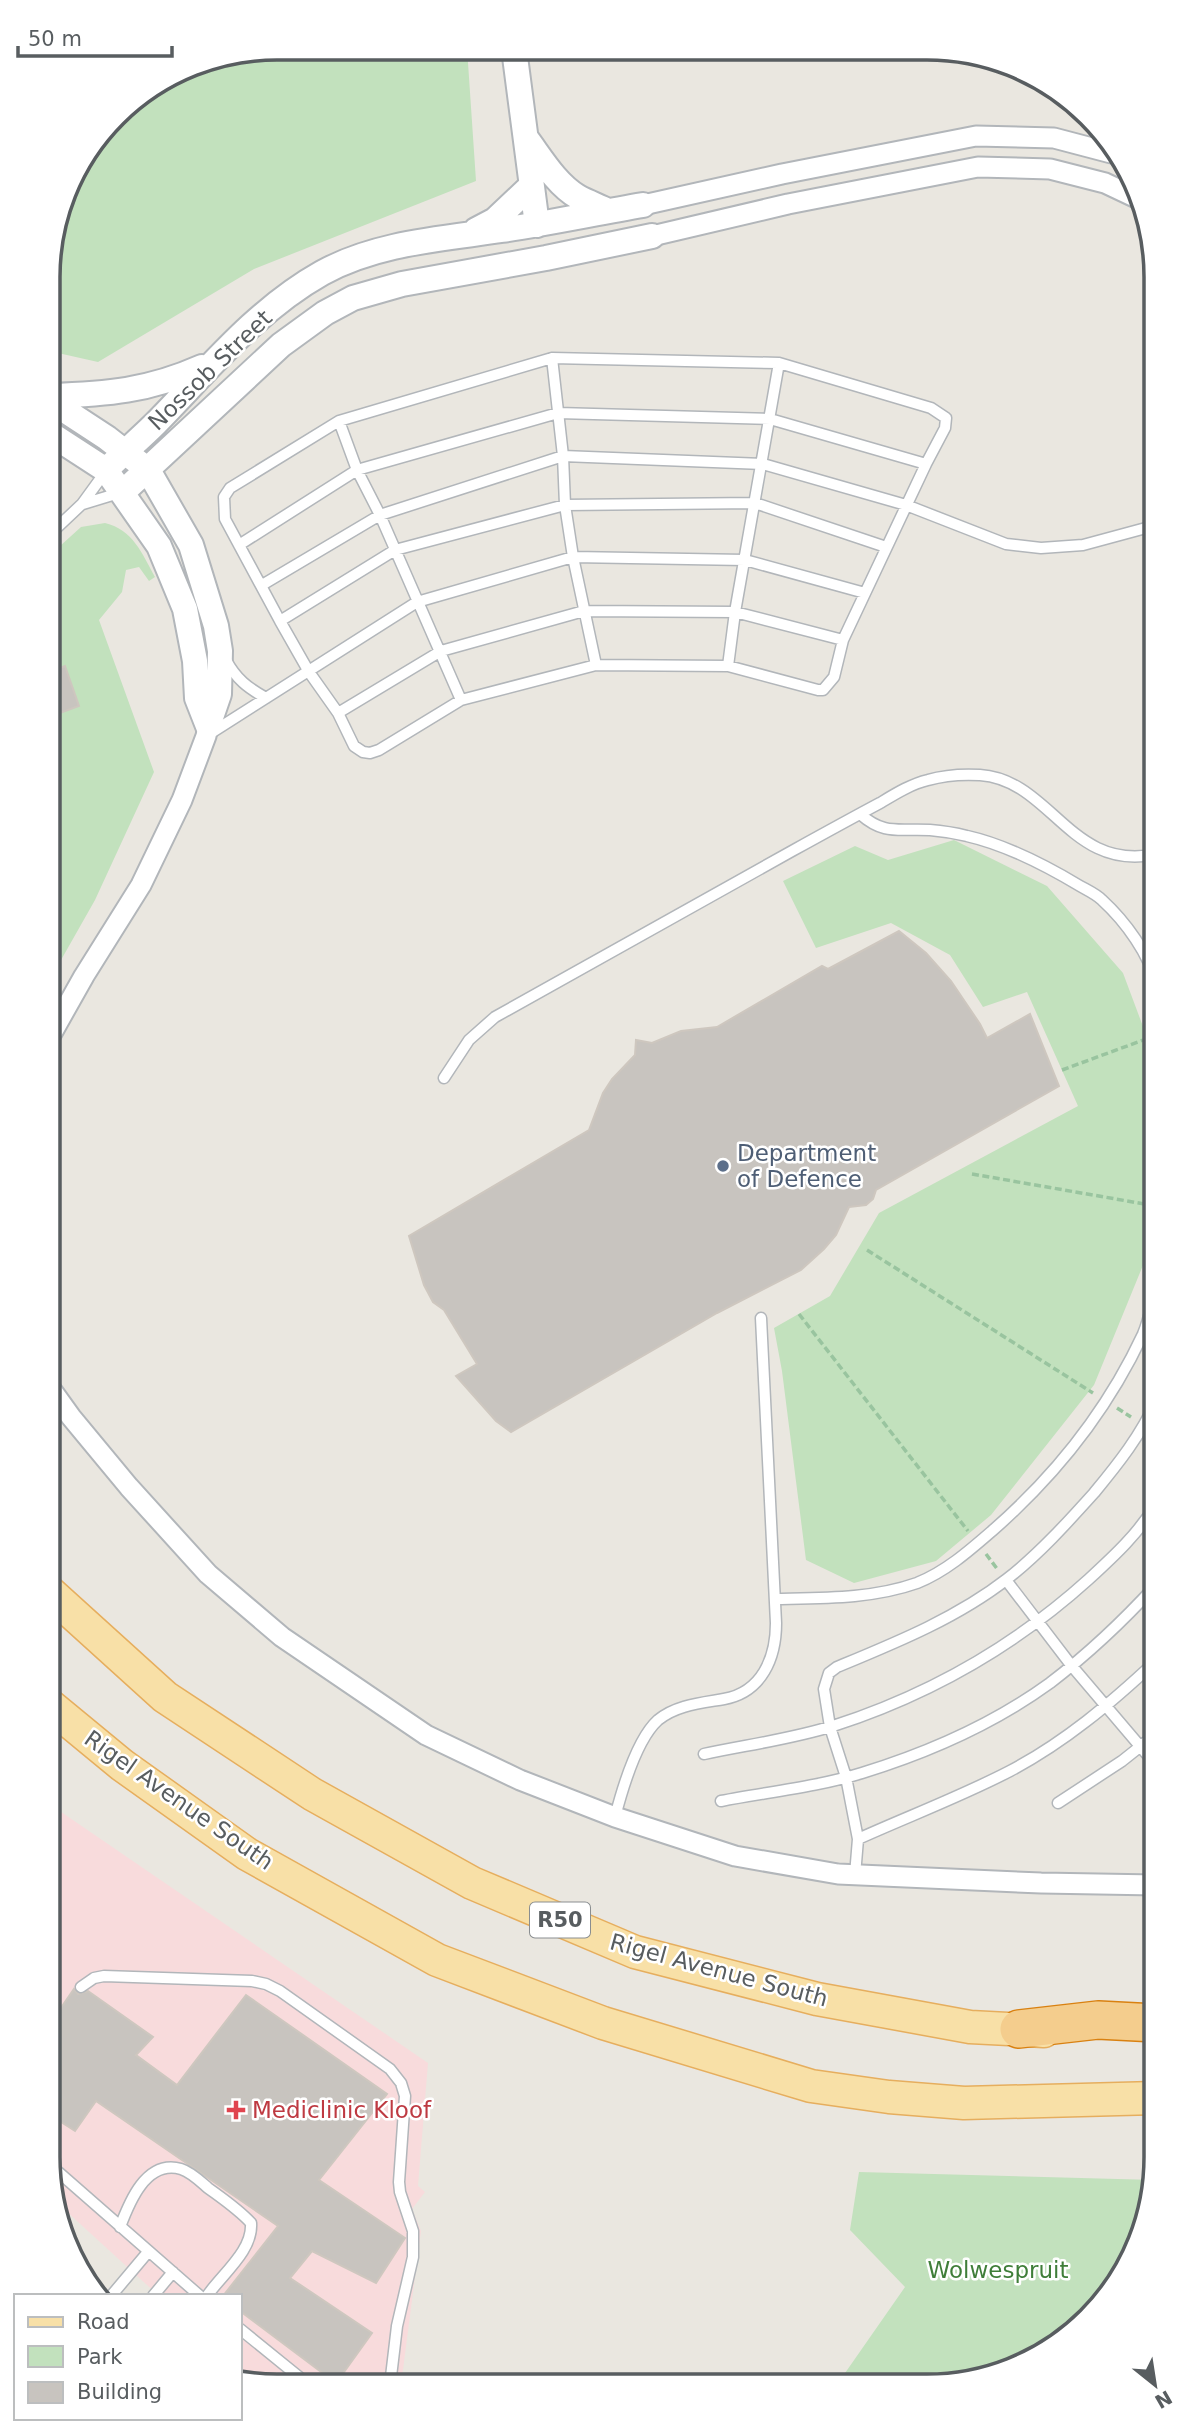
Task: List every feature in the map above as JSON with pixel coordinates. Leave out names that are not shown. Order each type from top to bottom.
[{"type":"highway","points":[[1019,2029],[1098,2020],[1144,2022]]},
{"type":"main road","name":"Rigel Avenue South","points":[[60,1602],[166,1697],[312,1794],[472,1883],[635,1952],[817,2000],[970,2027],[1144,2038]]},
{"type":"main road","name":"Rigel Avenue South","points":[[60,1714],[122,1765],[247,1854],[436,1960],[603,2023],[811,2086],[889,2097],[964,2103],[1144,2098]]},
{"type":"street","points":[[515,60],[537,225],[542,230],[562,234],[652,236]]},
{"type":"street","points":[[643,205],[795,171],[976,136],[1054,138],[1105,151]]},
{"type":"street","points":[[526,138],[566,188],[577,197],[608,211]]},
{"type":"street","points":[[435,278],[652,236],[788,204],[978,167],[1050,169],[1105,183],[1127,194]]},
{"type":"street","points":[[466,235],[495,220],[531,186]]},
{"type":"street","name":"Nossob Street","points":[[106,470],[156,423],[233,341],[284,299],[324,272],[380,249],[537,225],[643,205]]},
{"type":"street","points":[[435,278],[510,247],[530,236],[537,225]]},
{"type":"street","name":"Nossob Street","points":[[123,492],[281,345],[325,313],[353,298],[435,278]]},
{"type":"street","points":[[60,397],[149,387],[169,382],[212,363]]},
{"type":"street","points":[[60,406],[148,470],[191,545],[216,626],[220,651],[219,694],[182,800],[141,885],[60,1019]]},
{"type":"street","points":[[60,440],[106,470],[159,546],[185,609],[195,661],[197,698],[207,731]]},
{"type":"street","points":[[60,1402],[129,1487],[208,1574],[282,1637],[426,1735],[520,1780],[615,1818],[735,1856],[855,1875],[1144,1885]]},
{"type":"lane","points":[[552,358],[563,456],[565,505],[596,665]]},
{"type":"lane","points":[[552,358],[779,363],[931,408],[946,418],[945,428],[843,640],[834,677],[823,690],[728,666],[596,665],[461,700],[370,753],[363,752],[354,746],[338,713],[309,672],[280,621],[225,519],[224,497],[230,488],[339,421],[552,358]]},
{"type":"lane","points":[[728,666],[779,363]]},
{"type":"lane","points":[[239,545],[357,470],[558,413],[770,419],[926,464]]},
{"type":"lane","points":[[339,421],[357,470],[396,550],[461,700]]},
{"type":"lane","points":[[262,585],[380,515],[563,456],[763,464],[906,505],[1006,544],[1041,548],[1083,545],[1144,528]]},
{"type":"lane","points":[[60,525],[82,504],[106,470]]},
{"type":"lane","points":[[82,504],[123,492]]},
{"type":"lane","points":[[280,621],[396,550],[565,505],[755,503],[886,547]]},
{"type":"lane","points":[[207,731],[309,672],[417,602],[573,557],[745,561],[865,593]]},
{"type":"lane","points":[[338,713],[441,651],[584,611],[735,612],[843,640]]},
{"type":"lane","points":[[220,651],[232,672],[245,687],[266,698]]},
{"type":"lane","points":[[444,1078],[468,1040],[495,1017],[926,780],[958,774],[984,775],[1011,783],[1037,801],[1083,841],[1101,851],[1121,857],[1144,858]]},
{"type":"lane","points":[[860,814],[873,825],[898,832],[929,830],[968,836],[1008,849],[1102,899],[1132,934],[1144,953]]},
{"type":"lane","points":[[615,1818],[626,1779],[650,1728],[661,1718],[694,1703],[740,1695],[764,1675],[776,1640],[761,1318]]},
{"type":"lane","points":[[775,1599],[864,1595],[918,1583],[944,1570],[978,1544],[1052,1474],[1092,1424],[1144,1329]]},
{"type":"lane","points":[[855,1875],[858,1839],[846,1777],[830,1727],[824,1689],[830,1673],[837,1667],[951,1615],[1006,1580],[1067,1523],[1112,1471],[1144,1427]]},
{"type":"lane","points":[[704,1754],[830,1727],[903,1700],[960,1672],[1038,1621],[1118,1553],[1144,1519]]},
{"type":"lane","points":[[1006,1580],[1071,1665],[1144,1752]]},
{"type":"lane","points":[[721,1801],[846,1777],[914,1754],[970,1729],[1013,1707],[1050,1682],[1144,1598]]},
{"type":"lane","points":[[858,1839],[1011,1770],[1107,1707],[1144,1672]]},
{"type":"lane","points":[[1058,1803],[1144,1744]]},
{"type":"lane","points":[[81,1987],[94,1978],[104,1976],[252,1981],[266,1984],[280,1991],[390,2069],[401,2083],[405,2096],[400,2192],[414,2242],[397,2326],[391,2374]]},
{"type":"lane","points":[[120,2227],[131,2200],[140,2187],[152,2174],[163,2169],[184,2169],[229,2203],[251,2223],[252,2232],[244,2248],[209,2294]]},
{"type":"lane","points":[[61,2174],[198,2294]]},
{"type":"lane","points":[[113,2294],[148,2252]]},
{"type":"lane","points":[[155,2294],[173,2272]]},
{"type":"lane","points":[[242,2331],[295,2374]]},
{"type":"path","points":[[1062,1070],[1144,1040]]},
{"type":"path","points":[[972,1174],[1144,1204]]},
{"type":"path","points":[[867,1250],[1144,1425]]},
{"type":"path","points":[[799,1314],[1006,1580]]},
{"type":"shaded area","name":"Mediclinic Kloof","points":[[60,1811],[428,2063],[418,2186],[425,2192],[412,2209],[421,2231],[402,2374],[243,2372],[242,2294],[157,2294],[67,2212],[61,2186]]},
{"type":"green space","points":[[262,60],[468,60],[476,181],[254,269],[98,362],[60,353],[61,248],[76,193],[89,168],[113,133],[144,104],[193,76],[234,64]]},
{"type":"green space","points":[[105,523],[123,531],[141,551],[155,577],[149,581],[139,567],[126,570],[122,592],[99,620],[154,772],[95,900],[60,962],[60,546],[81,527]]},
{"type":"green space","points":[[954,840],[1047,886],[1123,973],[1144,1029],[1144,1263],[1094,1385],[991,1515],[936,1561],[854,1583],[806,1560],[774,1328],[830,1296],[879,1213],[1078,1106],[1027,992],[983,1007],[950,955],[891,923],[816,948],[783,881],[855,846],[888,860]]},
{"type":"green space","name":"Wolwespruit","points":[[859,2172],[1143,2180],[1128,2241],[1100,2290],[1081,2311],[1060,2330],[1023,2352],[970,2370],[942,2374],[844,2374],[905,2287],[850,2230]]},
{"type":"building","points":[[65,666],[79,706],[60,713],[60,668]]},
{"type":"building","name":"Department of Defence","points":[[899,931],[926,953],[951,981],[987,1038],[1030,1014],[1059,1086],[876,1190],[873,1199],[866,1205],[849,1207],[836,1235],[801,1270],[717,1313],[511,1432],[496,1421],[456,1376],[477,1364],[444,1310],[433,1302],[424,1285],[409,1236],[589,1130],[603,1093],[612,1079],[635,1055],[636,1040],[652,1043],[681,1031],[717,1027],[822,966],[828,969]]},
{"type":"building","points":[[74,1989],[78,1994],[88,1991],[153,2037],[136,2055],[177,2085],[246,1995],[387,2094],[319,2180],[405,2238],[376,2283],[312,2251],[290,2278],[372,2333],[342,2374],[324,2374],[242,2312],[242,2294],[225,2294],[278,2226],[96,2101],[75,2131],[60,2121],[60,2009]]},
{"type":"place","name":"Department of Defence","points":[[723,1166]]},
{"type":"place","name":"Mediclinic Kloof","points":[[236,2110]]}]
